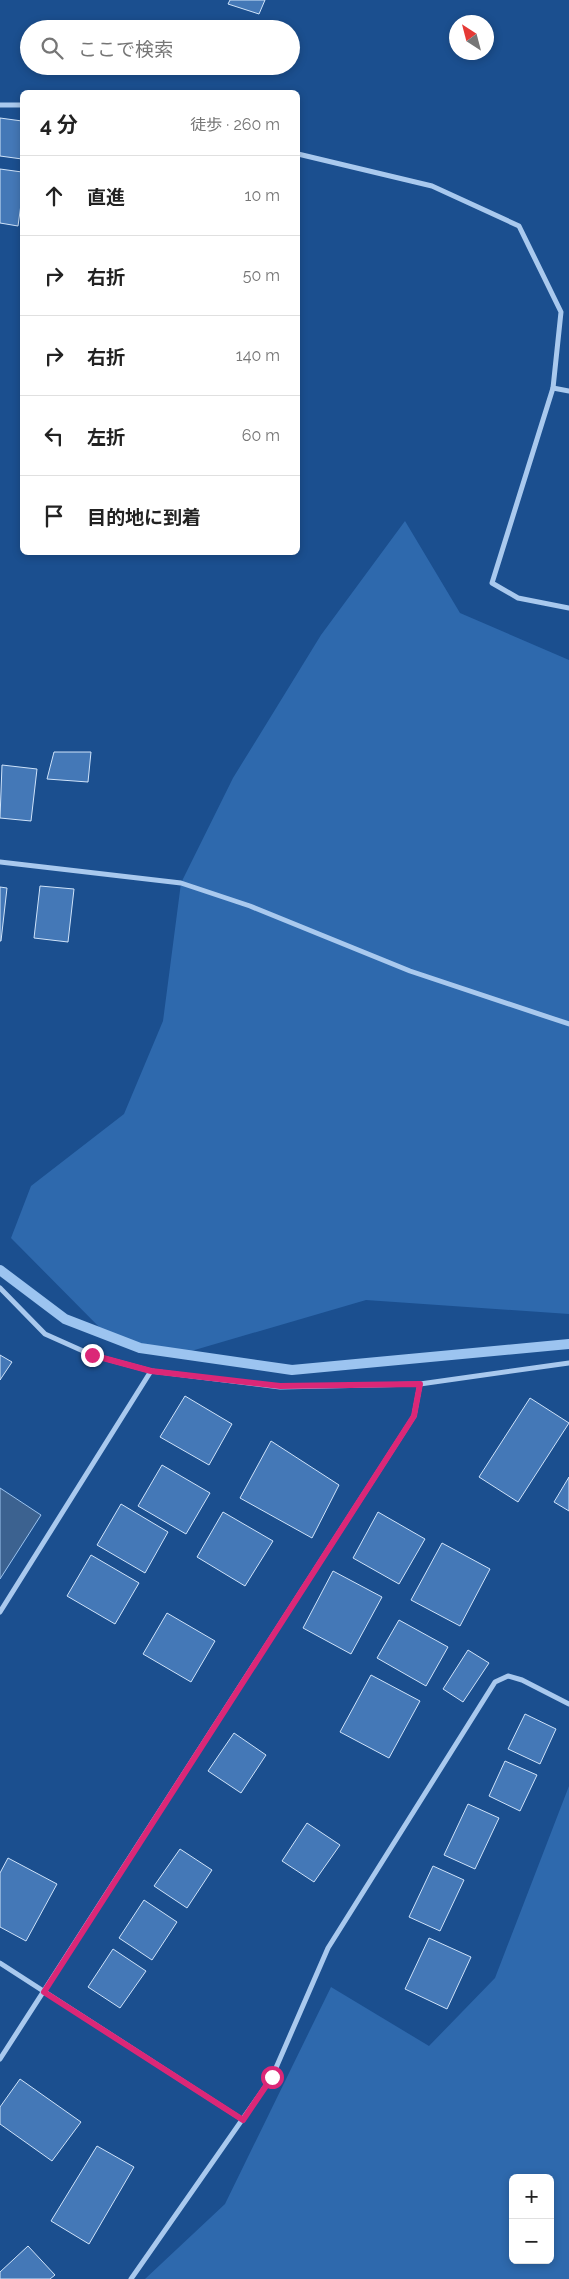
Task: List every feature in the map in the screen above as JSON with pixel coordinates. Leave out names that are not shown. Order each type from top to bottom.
[{"type":"street","points":[[0,105],[20,105]]},
{"type":"street","points":[[300,154],[432,186],[519,226],[561,312],[553,388],[492,583],[518,598],[569,608]]},
{"type":"street","points":[[553,388],[569,391]]},
{"type":"street","points":[[0,862],[181,883],[250,906],[410,971],[569,1024]]},
{"type":"street","points":[[0,1288],[45,1334],[92,1355],[151,1371],[280,1386],[420,1384],[569,1363]]},
{"type":"street","points":[[0,1612],[151,1371]]},
{"type":"street","points":[[0,2059],[414,1416],[420,1384]]},
{"type":"street","points":[[130,2279],[272,2077],[328,1948],[495,1682],[508,1676],[522,1680],[569,1704]]},
{"type":"street","points":[[0,1963],[243,2120]]},
{"type":"shaded area","points":[[405,521],[460,613],[569,660],[569,1314],[366,1300],[181,1354],[108,1336],[11,1238],[31,1186],[124,1114],[163,1021],[181,883],[233,778],[321,635]]},
{"type":"shaded area","points":[[0,1488],[41,1515],[0,1579]]},
{"type":"shaded area","points":[[569,1786],[569,2279],[145,2279],[225,2204],[331,1987],[429,2046],[495,1978]]},
{"type":"building","points":[[230,0],[265,0],[259,14],[228,4]]},
{"type":"building","points":[[0,118],[20,121],[20,159],[0,156]]},
{"type":"building","points":[[0,169],[20,172],[18,226],[0,223]]},
{"type":"building","points":[[54,752],[91,752],[88,782],[47,779]]},
{"type":"building","points":[[2,765],[37,769],[31,821],[0,818]]},
{"type":"building","points":[[40,886],[74,889],[68,942],[34,938]]},
{"type":"building","points":[[0,887],[7,888],[1,941],[0,941]]},
{"type":"building","points":[[0,1355],[12,1362],[0,1380]]},
{"type":"building","points":[[185,1396],[232,1424],[209,1465],[160,1437]]},
{"type":"building","points":[[530,1398],[569,1423],[518,1502],[479,1477]]},
{"type":"building","points":[[271,1441],[339,1485],[312,1538],[240,1498]]},
{"type":"building","points":[[162,1465],[210,1493],[186,1534],[138,1506]]},
{"type":"building","points":[[569,1477],[569,1511],[554,1502]]},
{"type":"building","points":[[121,1504],[168,1532],[145,1573],[97,1545]]},
{"type":"building","points":[[223,1512],[273,1541],[245,1586],[197,1557]]},
{"type":"building","points":[[378,1512],[425,1539],[399,1584],[353,1558]]},
{"type":"building","points":[[442,1543],[490,1569],[460,1626],[411,1600]]},
{"type":"building","points":[[91,1555],[139,1583],[115,1624],[67,1596]]},
{"type":"building","points":[[333,1571],[382,1597],[351,1654],[303,1628]]},
{"type":"building","points":[[167,1613],[215,1641],[191,1682],[143,1654]]},
{"type":"building","points":[[399,1620],[448,1647],[426,1686],[377,1658]]},
{"type":"building","points":[[468,1650],[489,1663],[463,1702],[443,1689]]},
{"type":"building","points":[[371,1675],[420,1701],[389,1758],[340,1732]]},
{"type":"building","points":[[525,1714],[556,1729],[540,1764],[508,1749]]},
{"type":"building","points":[[234,1733],[266,1755],[241,1793],[208,1771]]},
{"type":"building","points":[[505,1761],[537,1775],[520,1811],[489,1796]]},
{"type":"building","points":[[468,1804],[499,1818],[475,1869],[444,1855]]},
{"type":"building","points":[[307,1823],[340,1845],[314,1882],[282,1861]]},
{"type":"building","points":[[180,1849],[212,1870],[187,1908],[154,1886]]},
{"type":"building","points":[[8,1858],[57,1884],[26,1941],[0,1927],[0,1873]]},
{"type":"building","points":[[433,1866],[464,1880],[440,1931],[409,1917]]},
{"type":"building","points":[[144,1900],[177,1922],[152,1960],[119,1938]]},
{"type":"building","points":[[429,1938],[471,1957],[447,2009],[405,1989]]},
{"type":"building","points":[[113,1949],[146,1971],[120,2008],[88,1987]]},
{"type":"building","points":[[20,2079],[81,2122],[52,2161],[0,2124],[0,2107]]},
{"type":"building","points":[[97,2146],[134,2167],[89,2244],[51,2221]]},
{"type":"building","points":[[28,2246],[55,2275],[50,2279],[0,2279],[0,2272]]},
{"type":"waterway","points":[[0,1270],[65,1319],[140,1348],[292,1370],[569,1344]]},
{"type":"route","points":[[92,1355],[151,1371],[280,1386],[420,1384],[414,1416],[44,1992],[243,2120],[272,2077]]}]
